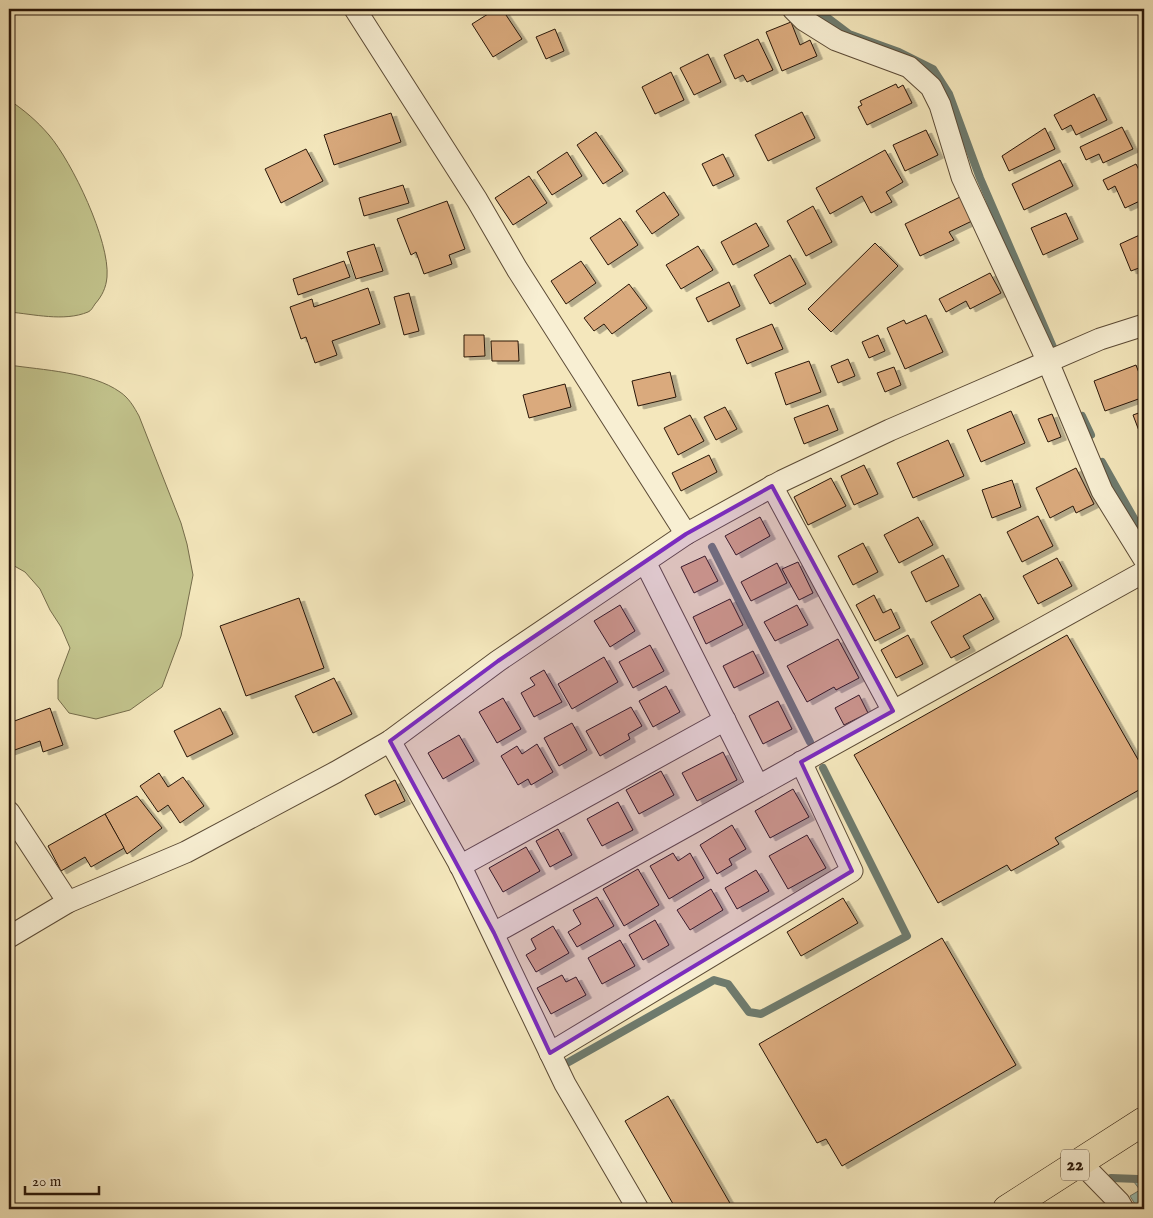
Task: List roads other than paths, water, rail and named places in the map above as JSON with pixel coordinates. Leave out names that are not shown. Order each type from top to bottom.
[{"type":"main road","name":"22","points":[[1007,1209],[1144,1121]]},
{"type":"street","points":[[355,9],[477,200],[517,270],[686,534]]},
{"type":"street","points":[[793,9],[804,20],[836,40],[909,67],[931,87],[940,105],[962,177],[1048,362],[1102,491],[1144,559]]},
{"type":"street","points":[[9,936],[68,902],[186,852],[390,741],[498,660],[686,534],[772,486],[890,430],[1100,339],[1144,325]]},
{"type":"street","points":[[772,486],[893,711]]},
{"type":"street","points":[[645,562],[758,786]]},
{"type":"street","points":[[494,933],[1144,572]]},
{"type":"street","points":[[460,866],[724,720]]},
{"type":"street","points":[[390,741],[460,866],[570,1092],[638,1209]]},
{"type":"street","points":[[550,1053],[852,871],[801,762]]},
{"type":"street","points":[[9,812],[68,902]]},
{"type":"street","points":[[1080,1162],[1124,1209]]},
{"type":"waterway","points":[[816,9],[849,34],[899,52],[933,69],[949,94],[980,178],[1053,347]]},
{"type":"waterway","points":[[1082,416],[1091,435]]},
{"type":"waterway","points":[[1102,462],[1144,536]]},
{"type":"waterway","points":[[712,547],[810,742]]},
{"type":"waterway","points":[[567,1063],[714,980],[728,984],[749,1012],[761,1014],[907,936],[823,768]]},
{"type":"waterway","points":[[1111,1178],[1138,1179]]}]
